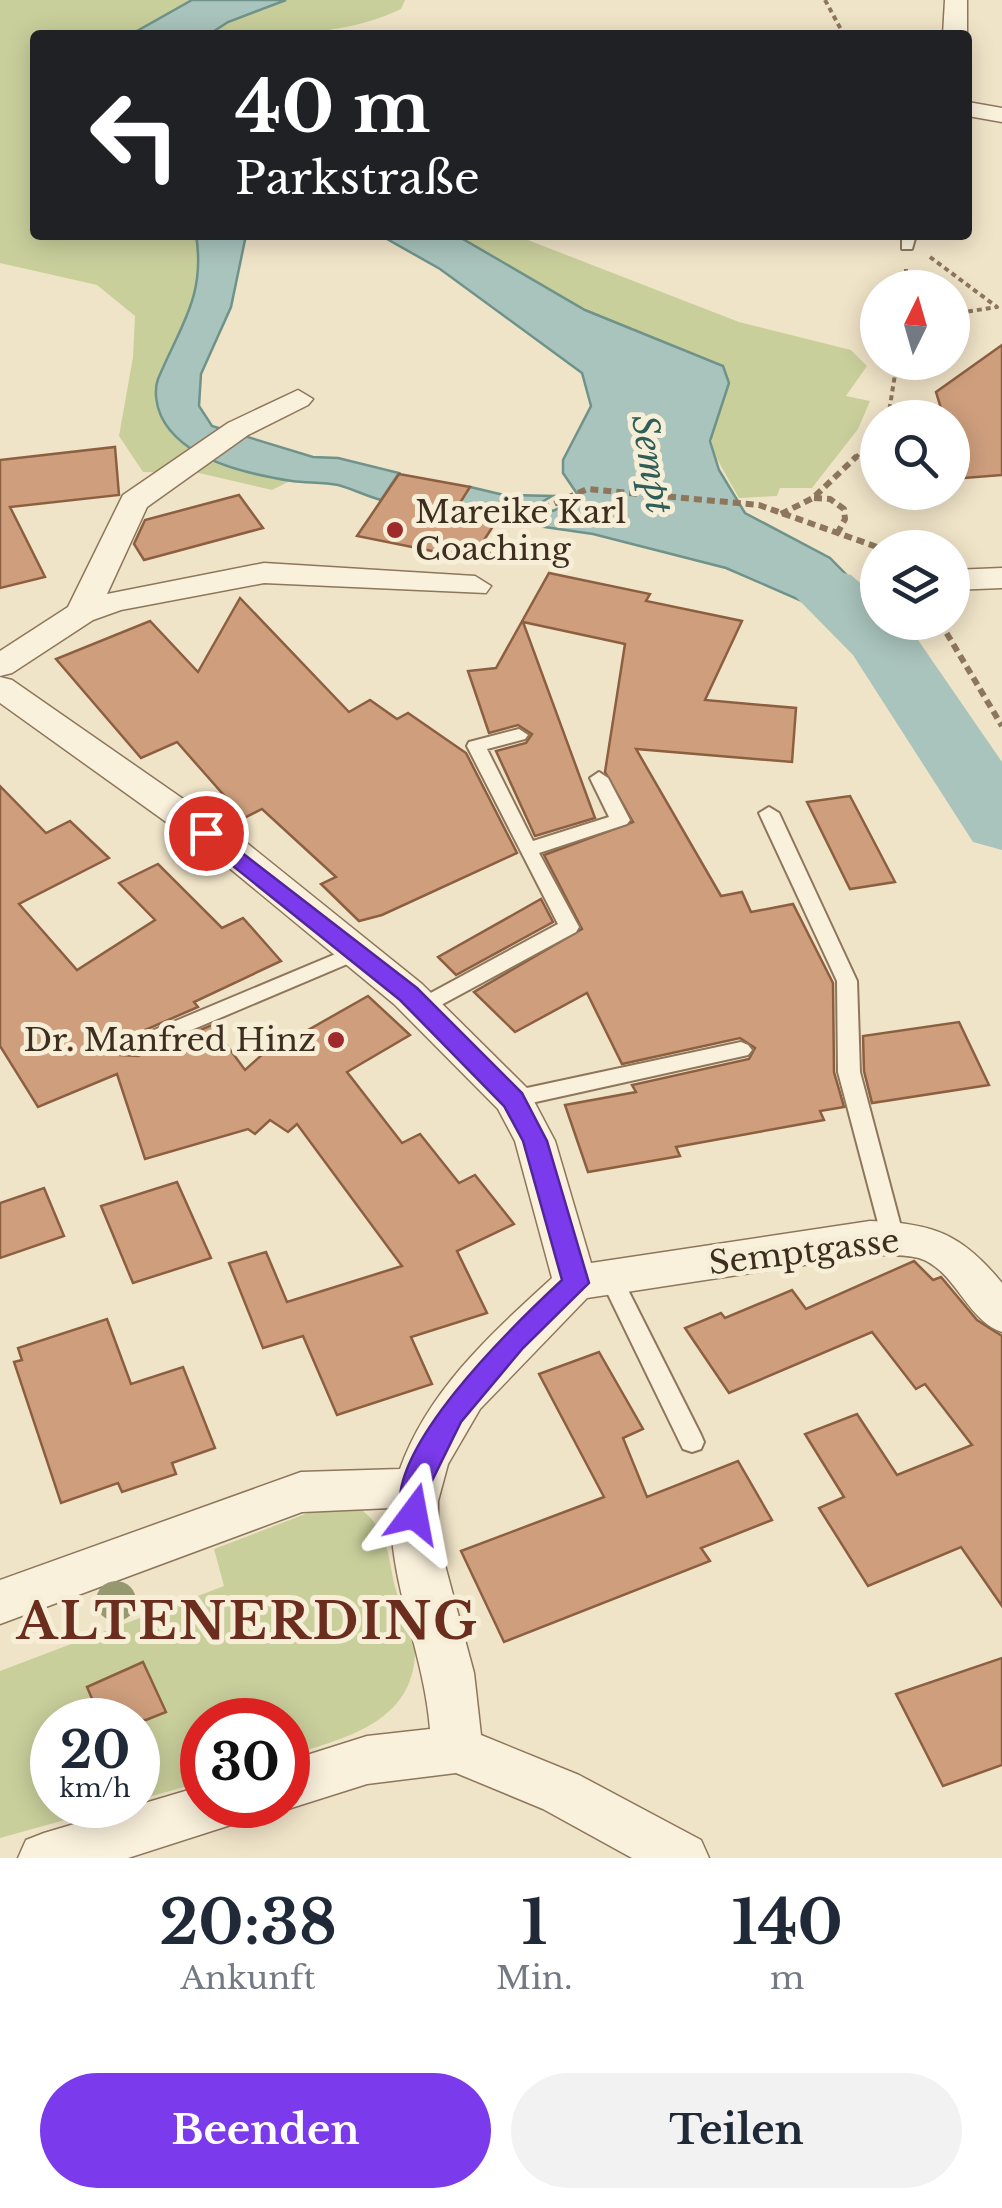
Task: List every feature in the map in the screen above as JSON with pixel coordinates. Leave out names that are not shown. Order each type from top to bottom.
[{"type":"street","points":[[954,30],[956,0]]},
{"type":"street","points":[[972,110],[1002,115]]},
{"type":"street","points":[[82,613],[134,502],[238,429],[298,399]]},
{"type":"street","points":[[0,666],[82,613],[114,602],[264,573],[475,586]]},
{"type":"street","points":[[970,579],[1002,578]]},
{"type":"street","points":[[0,688],[235,854],[421,1006],[513,1100],[535,1141],[593,1280],[514,1341],[451,1414],[414,1489],[414,1540],[448,1672],[456,1749]]},
{"type":"street","name":"Semptgasse","points":[[593,1280],[893,1238],[946,1248],[1002,1314]]},
{"type":"street","points":[[0,1602],[301,1492],[347,1487],[414,1489]]},
{"type":"street","points":[[310,1778],[367,1760],[456,1749],[560,1792],[682,1858]]},
{"type":"street","points":[[44,1858],[180,1818]]},
{"type":"lane","points":[[421,1006],[569,928],[476,746],[519,735]]},
{"type":"lane","points":[[528,850],[620,820],[599,778]]},
{"type":"lane","points":[[768,813],[847,981],[848,1072],[893,1238]]},
{"type":"lane","points":[[130,1048],[357,952]]},
{"type":"lane","points":[[513,1100],[741,1050]]},
{"type":"lane","points":[[593,1280],[692,1442]]},
{"type":"path","points":[[824,0],[841,30]]},
{"type":"path","points":[[908,241],[1000,307]]},
{"type":"path","points":[[970,311],[1000,307]]},
{"type":"path","points":[[780,515],[813,498],[860,453]]},
{"type":"path","points":[[508,525],[587,489],[759,505],[860,541]]},
{"type":"path","points":[[813,498],[830,499],[844,509],[846,518],[837,534]]},
{"type":"path","points":[[951,640],[1002,726]]},
{"type":"green space","points":[[0,0],[192,0],[139,30],[30,30],[30,240],[196,240],[197,275],[188,312],[156,384],[215,460],[290,481],[272,490],[199,473],[143,472],[119,436],[133,357],[135,316],[97,285],[0,263]]},
{"type":"green space","points":[[286,0],[405,0],[401,9],[379,18],[331,30],[216,30]]},
{"type":"green space","points":[[464,240],[528,240],[739,322],[851,350],[860,359],[860,376],[846,396],[865,400],[860,400],[858,429],[812,488],[780,488],[777,496],[739,498],[712,444],[715,420],[729,384],[552,293]]},
{"type":"green space","points":[[358,1507],[376,1524],[385,1542],[415,1645],[411,1677],[402,1697],[388,1712],[351,1735],[310,1749],[310,1698],[180,1698],[180,1788],[160,1794],[160,1698],[30,1698],[30,1828],[36,1828],[0,1838],[0,1671],[224,1586],[214,1549],[321,1508]]},
{"type":"water","points":[[192,0],[286,0],[216,30],[139,30]]},
{"type":"water","points":[[196,240],[245,240],[231,307],[201,374],[199,406],[212,426],[313,457],[338,458],[399,473],[381,500],[338,485],[292,481],[236,469],[200,454],[171,431],[159,412],[156,388],[189,310],[198,257]]},
{"type":"water","points":[[389,240],[465,240],[585,310],[723,366],[729,383],[710,441],[719,470],[745,513],[830,558],[860,589],[860,640],[900,640],[922,678],[885,670],[862,654],[854,635],[802,601],[726,568],[593,534],[446,513],[470,487],[504,495],[552,496],[537,505],[553,511],[580,498],[563,473],[563,460],[591,406],[582,373],[440,269]]},
{"type":"building","points":[[1002,345],[1002,475],[970,478],[970,400],[938,400],[936,392],[953,380],[970,380],[970,368]]},
{"type":"building","points":[[115,447],[119,495],[10,507],[45,577],[0,588],[0,460]]},
{"type":"building","points":[[399,474],[470,487],[453,514],[495,523],[472,559],[357,536]]},
{"type":"building","points":[[239,495],[263,528],[144,560],[134,544],[145,520]]},
{"type":"building","points":[[549,573],[650,594],[646,601],[742,621],[705,700],[796,708],[792,762],[636,749],[721,896],[742,892],[751,912],[793,904],[833,983],[834,1072],[844,1107],[820,1111],[824,1120],[676,1147],[680,1156],[588,1172],[565,1105],[636,1092],[632,1085],[749,1059],[755,1048],[740,1038],[622,1064],[587,993],[515,1032],[474,992],[582,929],[544,855],[633,822],[605,772],[625,644],[523,622],[595,818],[535,836],[496,751],[526,743],[532,734],[518,725],[489,733],[468,671],[496,668]]},
{"type":"building","points":[[240,598],[349,712],[370,700],[397,719],[408,713],[466,753],[517,853],[382,915],[359,921],[321,884],[336,877],[262,809],[244,818],[177,742],[141,758],[56,659],[150,621],[198,672]]},
{"type":"building","points":[[0,786],[46,833],[70,821],[109,858],[19,904],[77,970],[155,920],[119,883],[158,864],[222,928],[243,918],[281,961],[194,1002],[198,1007],[122,1040],[115,1048],[120,1055],[138,1056],[212,1025],[245,1070],[274,1044],[278,1047],[368,996],[410,1035],[347,1072],[402,1143],[420,1134],[459,1183],[475,1175],[514,1224],[457,1251],[487,1313],[411,1337],[432,1384],[337,1415],[303,1336],[263,1348],[229,1263],[266,1252],[287,1302],[402,1266],[297,1124],[288,1132],[270,1120],[255,1134],[248,1129],[145,1159],[117,1074],[38,1107],[0,1046]]},
{"type":"building","points":[[850,796],[895,882],[850,889],[807,802]]},
{"type":"building","points":[[541,899],[553,922],[456,975],[438,957]]},
{"type":"building","points":[[959,1022],[989,1085],[872,1103],[864,1071],[863,1036]]},
{"type":"building","points":[[177,1182],[211,1258],[133,1283],[101,1206]]},
{"type":"building","points":[[44,1188],[64,1236],[0,1258],[0,1203]]},
{"type":"building","points":[[914,1261],[933,1280],[941,1277],[977,1320],[1002,1336],[1002,1606],[961,1547],[868,1586],[819,1508],[844,1497],[805,1434],[857,1414],[897,1475],[972,1445],[925,1384],[916,1389],[872,1332],[729,1393],[685,1328],[721,1313],[725,1318],[792,1290],[806,1309]]},
{"type":"building","points":[[107,1319],[131,1384],[183,1367],[215,1448],[172,1463],[176,1474],[122,1492],[118,1483],[61,1503],[14,1362],[22,1360],[18,1348]]},
{"type":"building","points":[[599,1352],[643,1429],[623,1438],[647,1497],[738,1461],[772,1520],[701,1548],[710,1561],[504,1642],[461,1551],[604,1497],[539,1374]]},
{"type":"building","points":[[1002,1658],[1002,1765],[943,1786],[896,1694]]},
{"type":"building","points":[[143,1662],[160,1698],[92,1698],[87,1687]]},
{"type":"waterway","name":"Sempt","points":[[825,590],[881,640],[1002,823]]},
{"type":"place","name":"Mareike Karl Coaching","points":[[395,530]]},
{"type":"place","name":"Dr. Manfred Hinz","points":[[336,1040]]},
{"type":"district","name":"ALTENERDING","points":[[248,1621]]},
{"type":"route","points":[[206,833],[408,994],[513,1100],[535,1141],[576,1283],[514,1341],[451,1414],[414,1489],[414,1514]]}]
